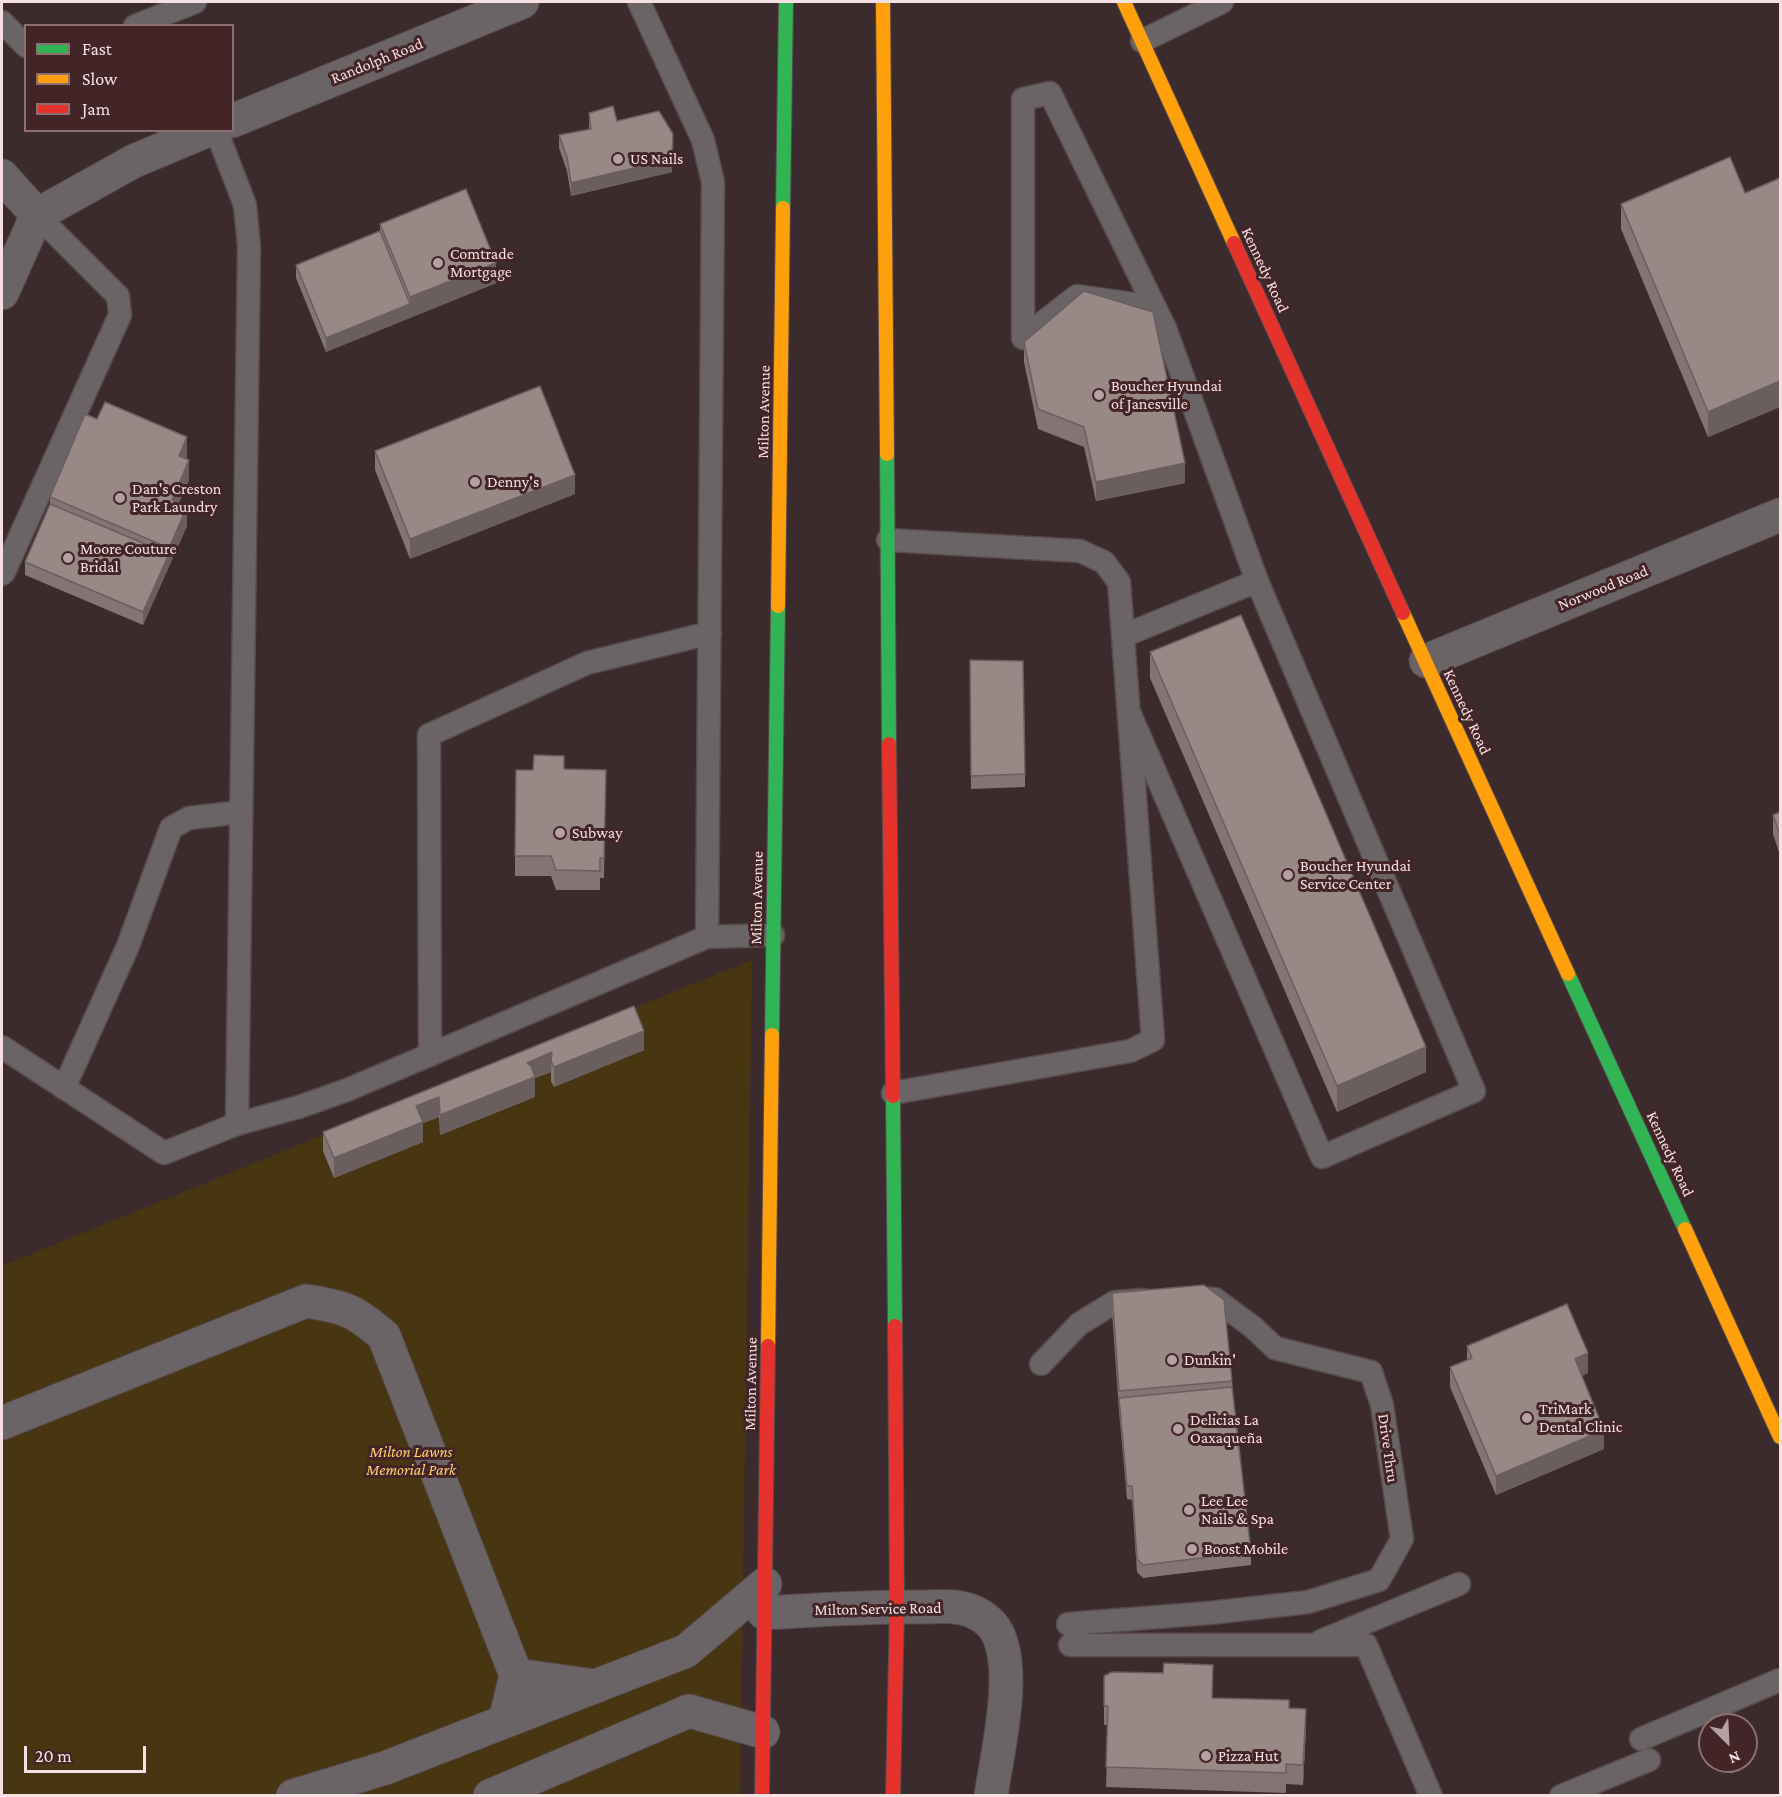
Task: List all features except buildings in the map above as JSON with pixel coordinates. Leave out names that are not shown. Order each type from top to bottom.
[{"type":"main road","name":"Milton Avenue","points":[[762,1796],[786,2]]},
{"type":"main road","points":[[883,2],[897,1606],[893,1796]]},
{"type":"main road","name":"Kennedy Road","points":[[1124,2],[1780,1437]]},
{"type":"street","name":"Randolph Road","points":[[234,120],[522,2]]},
{"type":"street","points":[[2,293],[37,214],[134,161],[203,132]]},
{"type":"street","points":[[2,176],[37,214]]},
{"type":"street","name":"Norwood Road","points":[[1426,661],[1780,515]]},
{"type":"street","points":[[2,1423],[306,1301],[338,1306],[361,1316],[384,1336],[516,1675],[505,1722]]},
{"type":"street","points":[[293,1796],[385,1768],[686,1651],[764,1598]]},
{"type":"street","name":"Milton Service Road","points":[[764,1598],[960,1608],[979,1614],[994,1628],[1003,1652],[1007,1685],[991,1796]]},
{"type":"street","points":[[516,1675],[597,1687]]},
{"type":"street","points":[[490,1796],[689,1711],[763,1732]]},
{"type":"lane","points":[[140,24],[195,2]]},
{"type":"lane","points":[[639,2],[704,140],[712,182],[707,937]]},
{"type":"lane","points":[[1142,41],[1222,2]]},
{"type":"lane","points":[[2,22],[24,44]]},
{"type":"lane","points":[[1129,712],[1322,1157],[1474,1091],[1257,581],[1165,328],[1050,93],[1023,99],[1023,338],[1077,296],[1154,307]]},
{"type":"lane","points":[[217,132],[245,205],[249,246],[237,1125]]},
{"type":"lane","points":[[2,574],[120,315],[118,296],[37,214]]},
{"type":"lane","points":[[888,540],[1080,551],[1104,562],[1119,582],[1153,1040],[1130,1052],[893,1092]]},
{"type":"lane","points":[[1123,636],[1257,581]]},
{"type":"lane","points":[[430,1055],[429,735],[587,663],[710,633]]},
{"type":"lane","points":[[64,1088],[128,946],[171,828],[189,818],[241,812]]},
{"type":"lane","points":[[2,1047],[164,1153],[237,1125],[347,1090],[707,937],[773,935]]},
{"type":"lane","name":"Drive Thru","points":[[1041,1364],[1079,1323],[1115,1302],[1174,1298],[1215,1299],[1254,1328],[1275,1348],[1371,1372],[1382,1405],[1402,1539],[1379,1580],[1308,1602],[1209,1613],[1069,1635],[1310,1645]]},
{"type":"lane","points":[[1310,1645],[1458,1584]]},
{"type":"lane","points":[[1310,1645],[1365,1645],[1431,1796]]},
{"type":"lane","points":[[1641,1739],[1780,1680]]},
{"type":"lane","points":[[1561,1796],[1650,1760]]},
{"type":"green space","name":"Milton Lawns Memorial Park","points":[[752,960],[740,1795],[2,1796],[2,1266]]},
{"type":"traffic: fast","points":[[783,208],[786,2]]},
{"type":"traffic: fast","points":[[887,454],[889,744]]},
{"type":"traffic: fast","points":[[772,1035],[778,606]]},
{"type":"traffic: fast","points":[[1568,974],[1685,1229]]},
{"type":"traffic: fast","points":[[893,1096],[895,1326]]},
{"type":"traffic: slow","points":[[883,2],[887,454]]},
{"type":"traffic: slow","points":[[1124,2],[1234,243]]},
{"type":"traffic: slow","points":[[778,606],[783,208]]},
{"type":"traffic: slow","points":[[1403,613],[1568,974]]},
{"type":"traffic: slow","points":[[768,1346],[772,1035]]},
{"type":"traffic: slow","points":[[1685,1229],[1780,1437]]},
{"type":"traffic: jam","points":[[1234,243],[1403,613]]},
{"type":"traffic: jam","points":[[889,744],[893,1096]]},
{"type":"traffic: jam","points":[[893,1796],[897,1606],[895,1326]]},
{"type":"traffic: jam","points":[[762,1796],[768,1346]]},
{"type":"place","name":"US Nails","points":[[618,159]]},
{"type":"place","name":"Comtrade Mortgage","points":[[438,263]]},
{"type":"place","name":"Boucher Hyundai of Janesville","points":[[1099,395]]},
{"type":"place","name":"Denny's","points":[[475,482]]},
{"type":"place","name":"Dan's Creston Park Laundry","points":[[120,498]]},
{"type":"place","name":"Moore Couture Bridal","points":[[68,558]]},
{"type":"place","name":"Subway","points":[[560,833]]},
{"type":"place","name":"Boucher Hyundai Service Center","points":[[1288,875]]},
{"type":"place","name":"Dunkin'","points":[[1172,1360]]},
{"type":"place","name":"TriMark Dental Clinic","points":[[1527,1418]]},
{"type":"place","name":"Delicias La Oaxaqueña","points":[[1178,1429]]},
{"type":"place","name":"Lee Lee Nails & Spa","points":[[1189,1510]]},
{"type":"place","name":"Boost Mobile","points":[[1192,1549]]},
{"type":"place","name":"Pizza Hut","points":[[1206,1756]]}]
